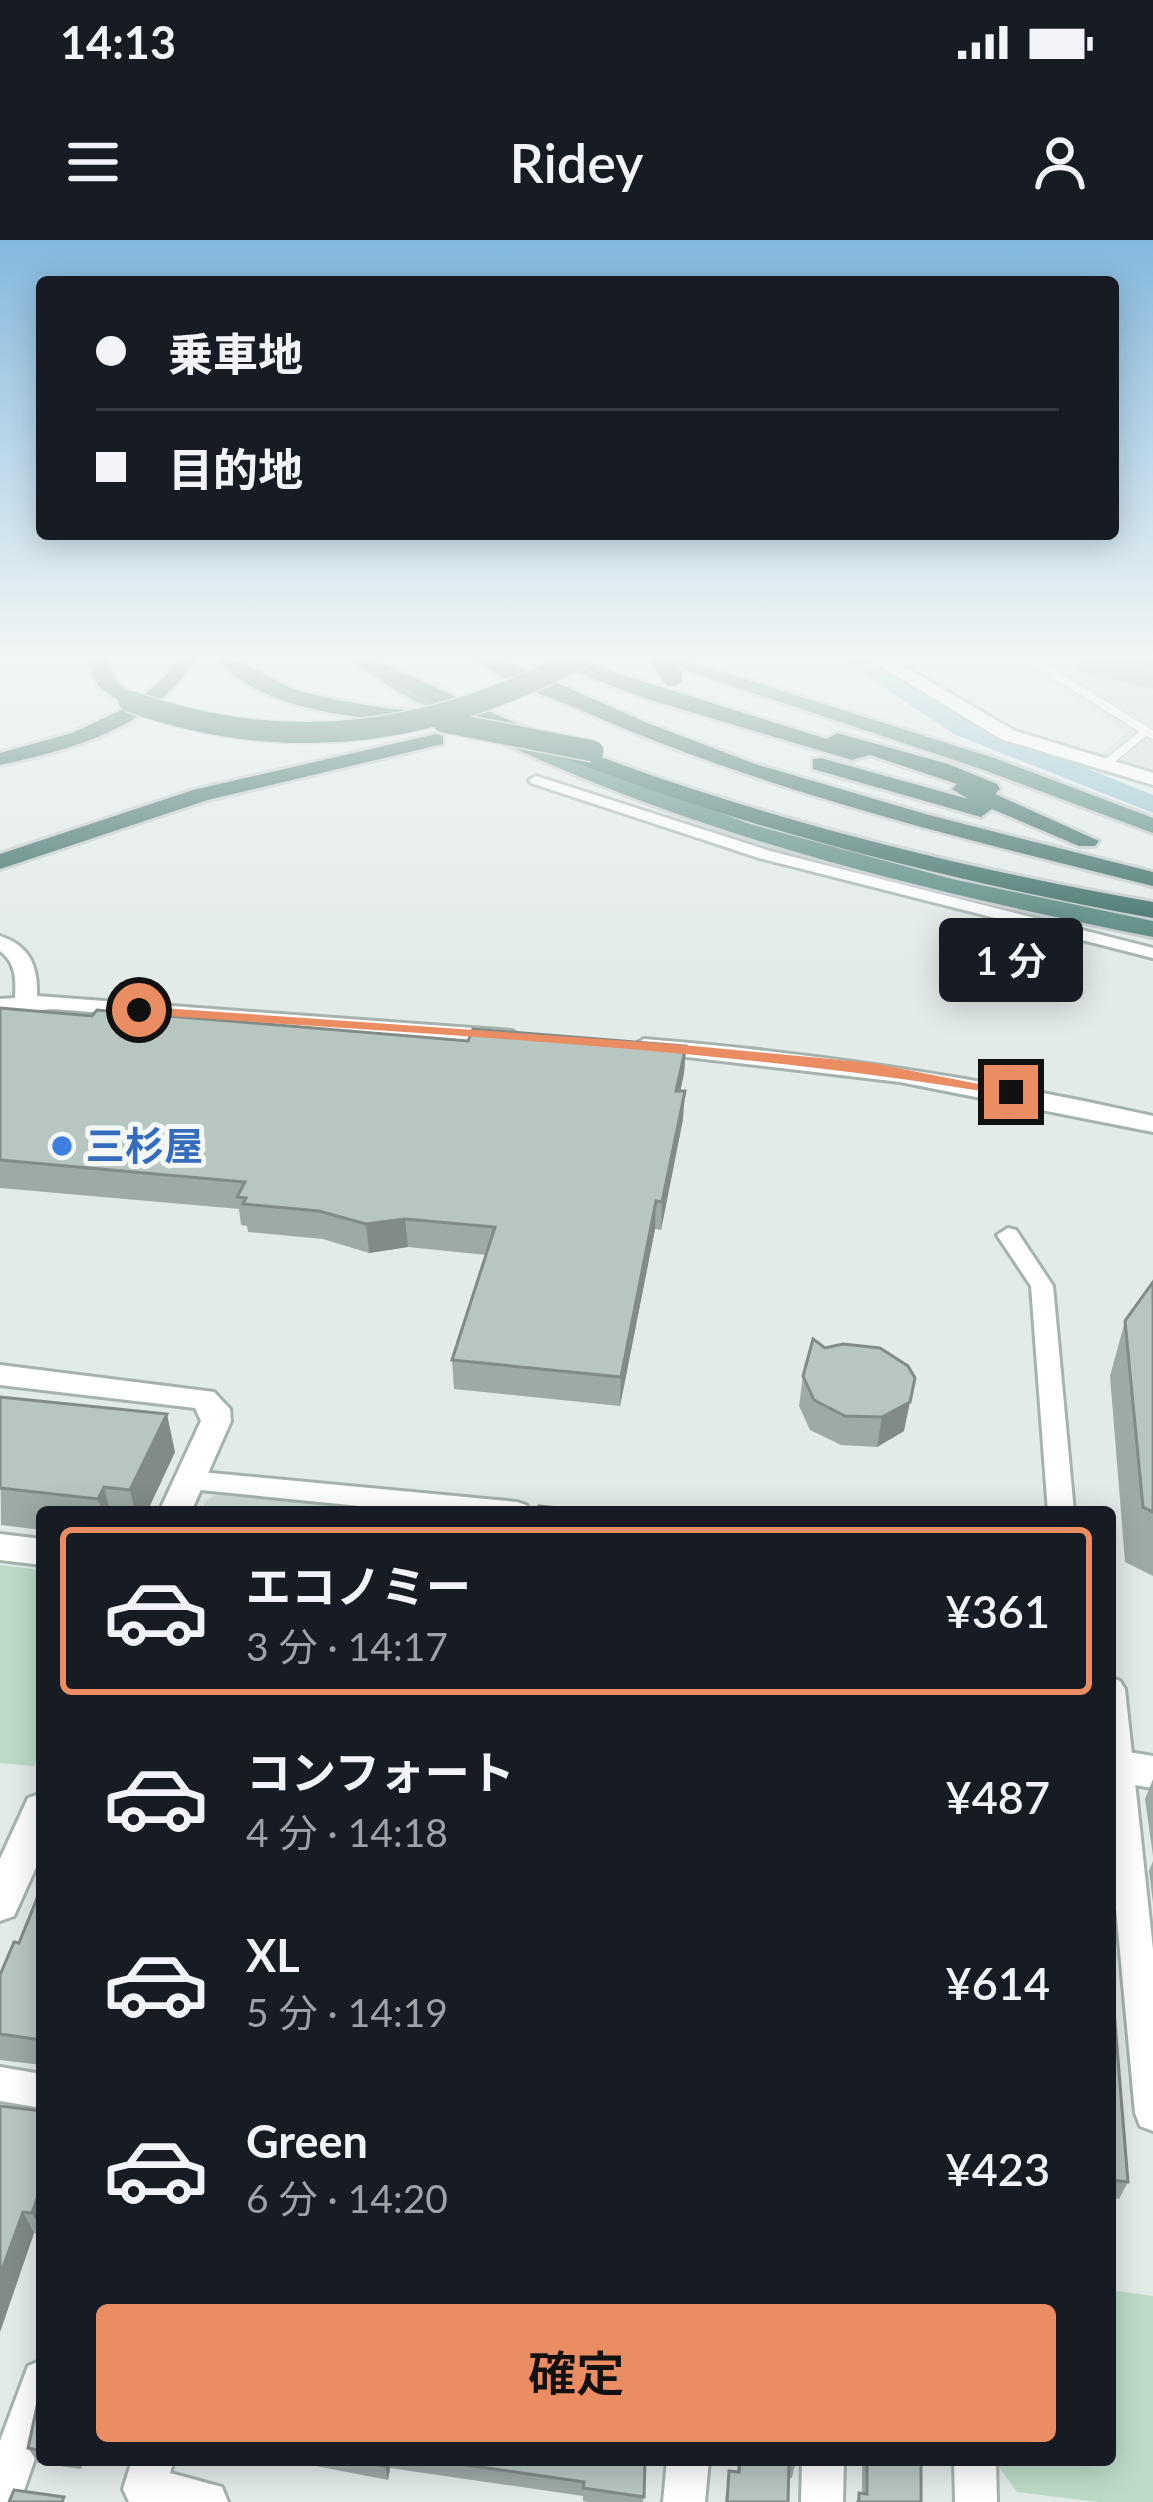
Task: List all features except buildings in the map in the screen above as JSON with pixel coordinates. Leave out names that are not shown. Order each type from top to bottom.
[{"type":"highway","points":[[0,862],[201,795],[320,762]]},
{"type":"highway","points":[[574,762],[746,827],[918,878],[1153,929]]},
{"type":"highway","points":[[595,762],[817,836],[997,882],[1153,910]]},
{"type":"highway","points":[[646,762],[917,839],[1147,871]]},
{"type":"highway","points":[[730,762],[1147,871]]},
{"type":"highway","points":[[819,762],[1122,851]]},
{"type":"highway","points":[[882,762],[928,775],[1087,841]]},
{"type":"highway","points":[[910,762],[956,775],[1122,851],[1147,871]]},
{"type":"highway","points":[[980,762],[1143,822]]},
{"type":"main road","points":[[1089,762],[1150,774]]},
{"type":"street","points":[[536,780],[639,819],[862,882],[1153,953]]},
{"type":"street","points":[[0,942],[20,953],[26,965],[26,1003]]},
{"type":"street","points":[[0,1006],[26,1003],[536,1039]]},
{"type":"street","points":[[626,1045],[872,1068],[965,1082],[1153,1124]]},
{"type":"street","points":[[1008,1235],[1042,1286],[1060,1506]]},
{"type":"street","points":[[0,1375],[203,1399],[215,1409],[216,1421],[178,1506]]},
{"type":"street","points":[[190,1480],[456,1506]]},
{"type":"street","points":[[0,1547],[36,1551]]},
{"type":"street","points":[[1116,1718],[1126,1767],[1124,1973],[1153,2113]]},
{"type":"street","points":[[0,1903],[36,1823]]},
{"type":"street","points":[[0,2084],[36,2090]]},
{"type":"street","points":[[0,2500],[36,2397]]},
{"type":"street","points":[[151,2466],[144,2489],[207,2502]]},
{"type":"street","points":[[684,2502],[687,2466]]},
{"type":"street","points":[[822,2502],[823,2466]]},
{"type":"street","points":[[975,2466],[976,2502]]},
{"type":"lane","points":[[1103,766],[1109,762]]},
{"type":"shaded area","points":[[1116,762],[1153,762],[1153,771]]},
{"type":"shaded area","points":[[219,1493],[346,1506],[204,1506]]},
{"type":"green space","points":[[0,1565],[36,1569],[36,1762],[34,1766],[0,1763]]},
{"type":"green space","points":[[1116,2291],[1153,2296],[1153,2502],[1098,2502],[1017,2492],[998,2466],[1116,2466]]},
{"type":"waterway","points":[[1046,762],[1153,805]]},
{"type":"place","name":"三杉屋","points":[[62,1146]]},
{"type":"route","points":[[139,1010],[672,1048],[872,1068],[1011,1092]]}]
